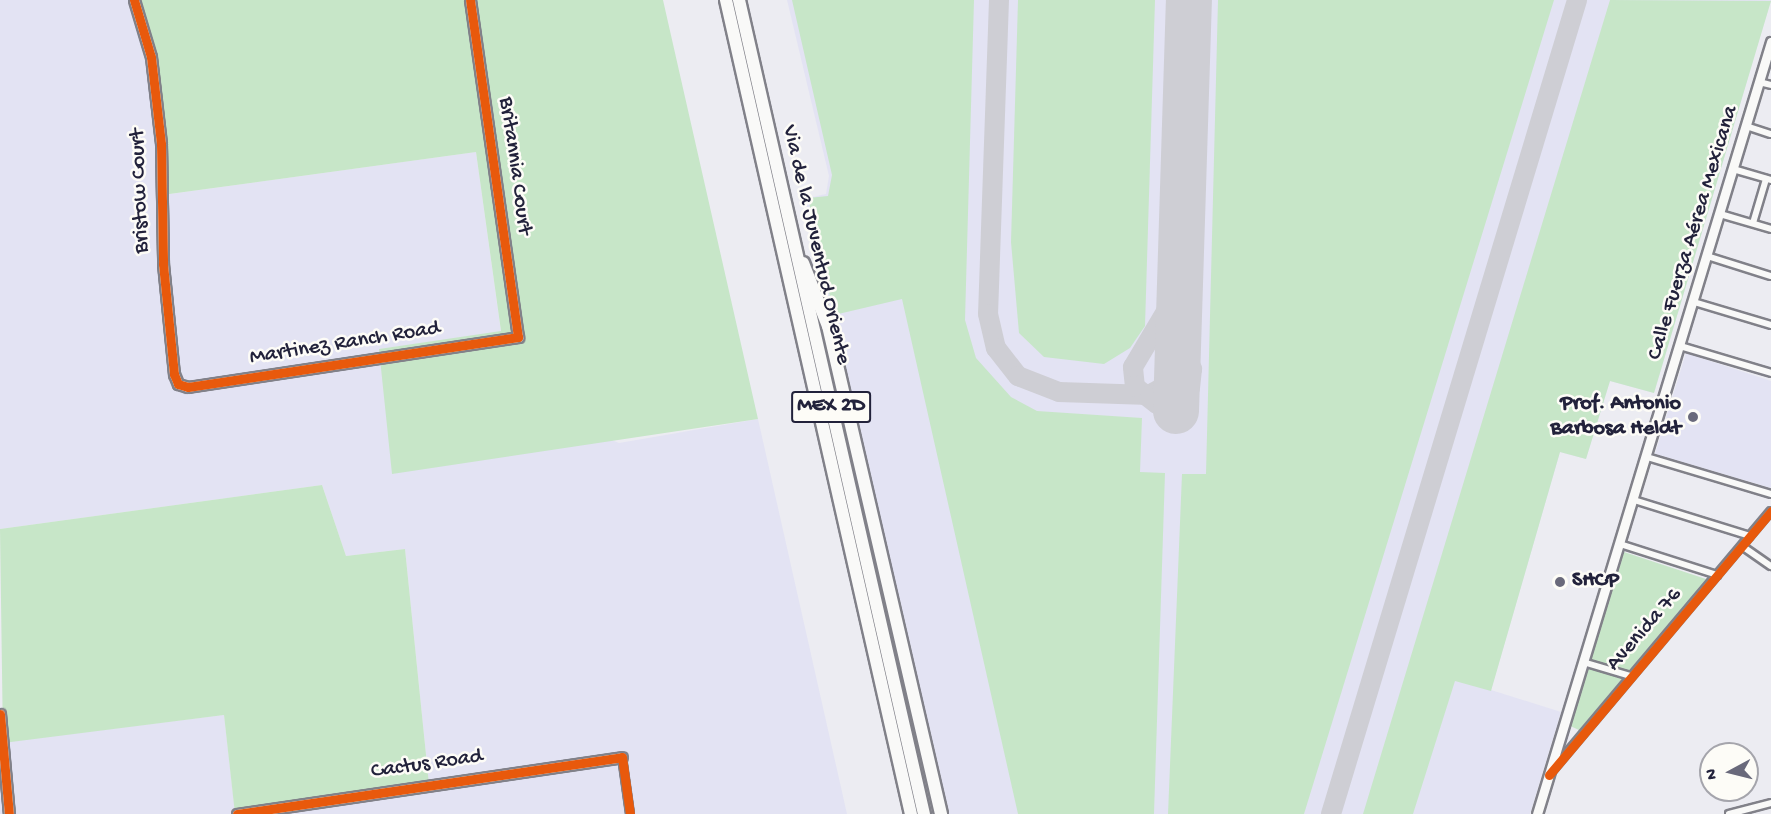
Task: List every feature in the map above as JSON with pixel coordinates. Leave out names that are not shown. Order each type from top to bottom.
[{"type":"highway","name":"Via de la Juventud Oriente","points":[[726,0],[911,814]]},
{"type":"highway","name":"Via de la Juventud Oriente","points":[[739,0],[924,814]]},
{"type":"highway","points":[[792,237],[828,326],[941,814]]},
{"type":"street","name":"Bristow Court","points":[[134,0],[151,57],[159,122],[163,264],[178,384]]},
{"type":"street","name":"Britannia Court","points":[[470,0],[518,337]]},
{"type":"street","name":"Calle Fuerza Aérea Mexicana","points":[[1537,814],[1771,42]]},
{"type":"street","points":[[1759,82],[1771,86]]},
{"type":"street","points":[[1746,126],[1771,134]]},
{"type":"street","points":[[1733,169],[1768,180],[1753,223]]},
{"type":"street","points":[[1720,214],[1771,229]]},
{"type":"street","points":[[1707,256],[1771,276]]},
{"type":"street","points":[[1694,302],[1771,324]]},
{"type":"street","name":"Martinez Ranch Road","points":[[178,384],[188,387],[518,337]]},
{"type":"street","points":[[1680,346],[1771,374]]},
{"type":"street","points":[[1647,457],[1771,494]]},
{"type":"street","points":[[1634,500],[1750,536]]},
{"type":"street","name":"Avenida 76","points":[[1549,775],[1771,511]]},
{"type":"street","points":[[1620,544],[1717,575]]},
{"type":"street","points":[[1742,546],[1771,566]]},
{"type":"street","points":[[1583,662],[1630,676]]},
{"type":"street","points":[[0,714],[9,814]]},
{"type":"street","points":[[622,757],[630,814]]},
{"type":"street","name":"Cactus Road","points":[[237,814],[622,757]]},
{"type":"street","points":[[1729,814],[1771,803]]},
{"type":"shaded area","points":[[0,0],[134,0],[146,32],[163,195],[476,152],[501,332],[380,349],[619,443],[758,419],[847,814],[0,814],[0,714],[3,742],[224,715],[235,812],[429,784],[405,549],[346,556],[322,485],[0,529]]},
{"type":"shaded area","points":[[787,0],[1771,0],[1654,393],[1610,381],[1586,459],[1560,452],[1491,690],[1561,712],[1530,814],[944,814],[859,425],[803,199],[826,194],[829,176]]},
{"type":"shaded area","points":[[1686,353],[1771,381],[1771,488],[1655,454]]},
{"type":"green space","points":[[140,0],[663,0],[758,419],[392,474],[379,349],[501,331],[476,152],[162,195]]},
{"type":"green space","points":[[792,0],[974,0],[965,320],[976,358],[1011,397],[1037,411],[1142,418],[1140,472],[1165,473],[1154,814],[1018,814],[902,299],[834,315],[808,198],[828,196],[832,175]]},
{"type":"green space","points":[[1018,0],[1155,0],[1145,326],[1130,348],[1104,364],[1044,357],[1019,333],[1011,242]]},
{"type":"green space","points":[[1218,0],[1554,0],[1304,814],[1168,814],[1182,474],[1206,474]]},
{"type":"green space","points":[[1610,0],[1771,1],[1654,393],[1610,381],[1586,459],[1560,452],[1491,691],[1455,681],[1413,814],[1363,814]]},
{"type":"green space","points":[[322,485],[346,556],[405,549],[429,784],[235,814],[224,715],[3,743],[0,529]]},
{"type":"green space","points":[[1624,552],[1706,579],[1579,730],[1568,725]]},
{"type":"taxiway","points":[[999,0],[988,314],[996,348],[1018,376],[1059,392],[1149,395],[1167,385],[1177,366]]},
{"type":"taxiway","points":[[1331,814],[1577,0]]},
{"type":"taxiway","points":[[1179,331],[1180,346],[1192,369],[1190,388],[1176,401],[1157,404],[1135,387],[1133,367],[1177,293],[1180,276]]},
{"type":"runway","points":[[1176,411],[1189,0]]},
{"type":"cycle path","points":[[134,0],[151,57],[161,144],[163,264],[174,374],[178,384],[188,387],[518,337],[470,0]]},
{"type":"cycle path","points":[[1549,775],[1771,511]]},
{"type":"cycle path","points":[[0,714],[9,814]]},
{"type":"cycle path","points":[[237,814],[622,757],[630,814]]},
{"type":"place","name":"Prof. Antonio Barbosa Heldt","points":[[1693,417]]},
{"type":"place","name":"SHCP","points":[[1560,582]]}]
